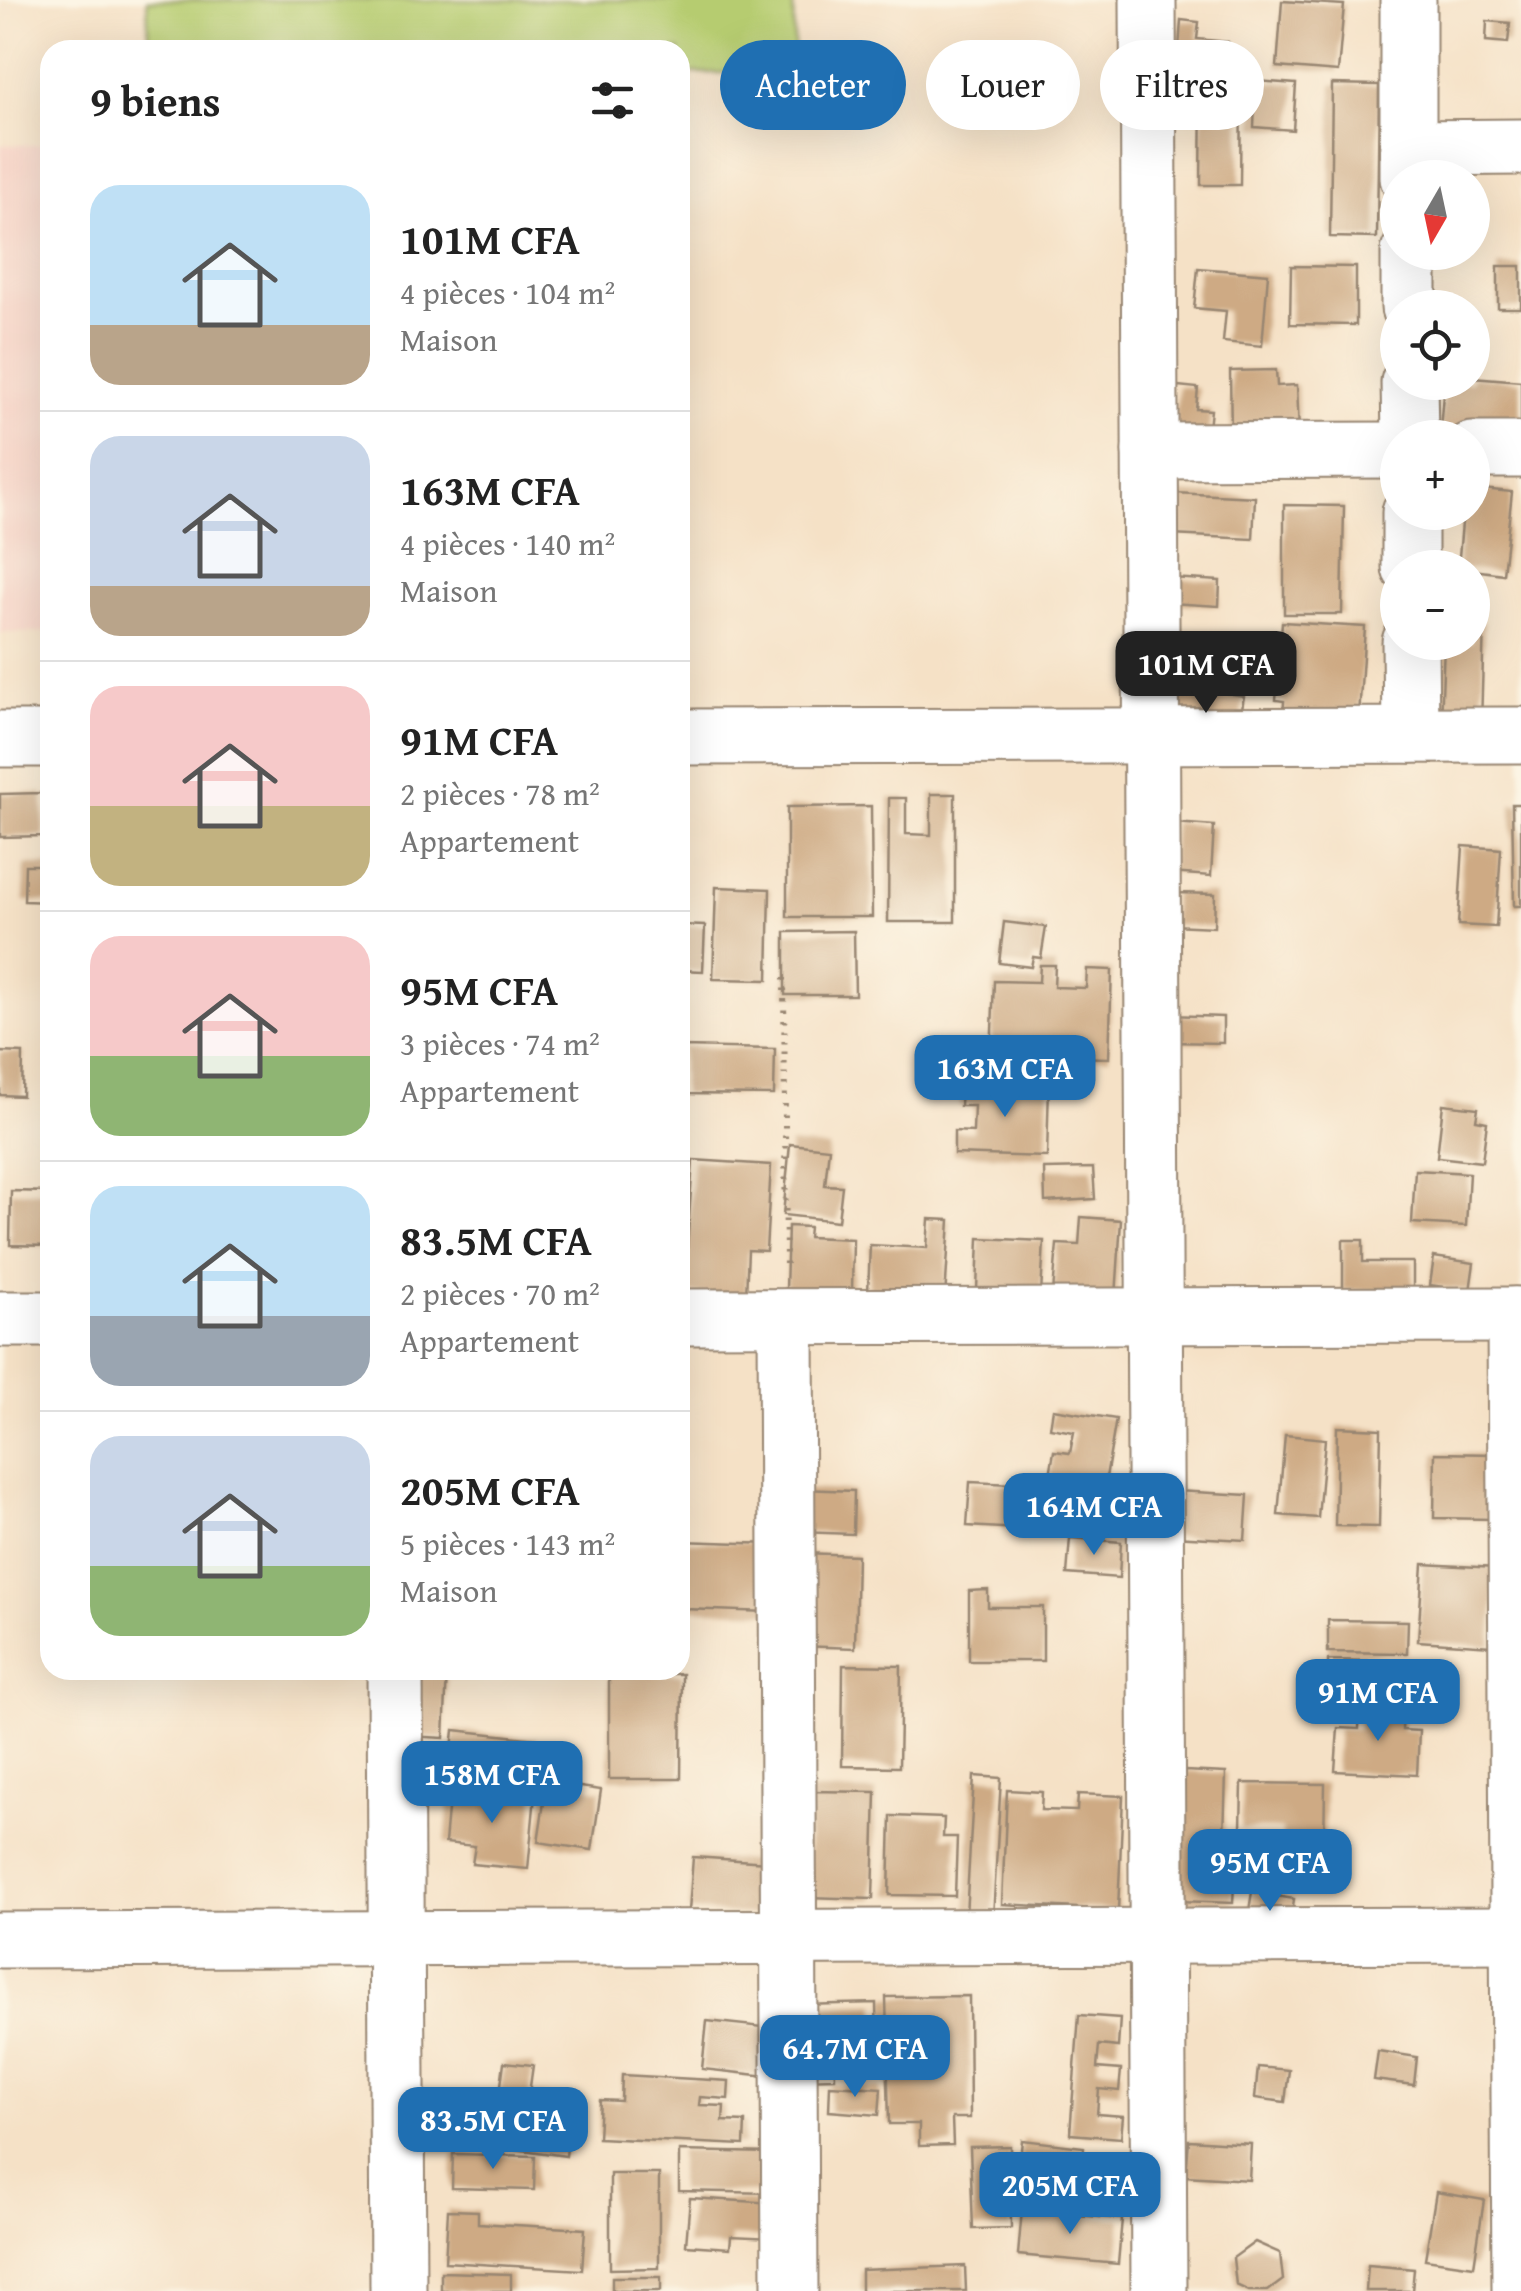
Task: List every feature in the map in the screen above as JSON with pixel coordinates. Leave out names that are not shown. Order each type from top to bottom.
[{"type":"street","points":[[1148,0],[1158,2291]]},
{"type":"street","points":[[1408,0],[1408,160]]},
{"type":"street","points":[[1431,160],[1521,148]]},
{"type":"street","points":[[1150,451],[1380,450]]},
{"type":"street","points":[[1490,450],[1521,450]]},
{"type":"street","points":[[1410,660],[1411,735]]},
{"type":"street","points":[[690,737],[1521,735]]},
{"type":"street","points":[[0,739],[40,738]]},
{"type":"street","points":[[690,1317],[1518,1315],[1520,2291]]},
{"type":"street","points":[[786,1317],[790,2291]]},
{"type":"street","points":[[0,1319],[40,1319]]},
{"type":"street","points":[[394,1680],[398,2291]]},
{"type":"street","points":[[0,1940],[1520,1936]]},
{"type":"path","points":[[784,978],[786,1317]]},
{"type":"shaded area","points":[[0,145],[40,145],[40,632],[0,633]]},
{"type":"green space","points":[[147,0],[793,0],[794,40],[720,40],[720,73],[690,73],[690,40],[149,40]]},
{"type":"building","points":[[1282,1],[1344,5],[1338,72],[1277,67]]},
{"type":"building","points":[[1181,20],[1199,22],[1197,39],[1207,40],[1180,40]]},
{"type":"building","points":[[1487,21],[1510,23],[1508,43],[1486,41]]},
{"type":"building","points":[[1264,82],[1296,84],[1293,130],[1264,128]]},
{"type":"building","points":[[1332,84],[1379,85],[1377,238],[1330,237]]},
{"type":"building","points":[[1202,130],[1241,130],[1240,185],[1201,185]]},
{"type":"building","points":[[1291,266],[1356,267],[1356,325],[1290,324]]},
{"type":"building","points":[[1498,266],[1521,266],[1521,308],[1498,308]]},
{"type":"building","points":[[1198,268],[1268,274],[1262,346],[1223,342],[1226,311],[1194,308]]},
{"type":"building","points":[[1276,370],[1277,386],[1297,385],[1299,433],[1231,435],[1230,371]]},
{"type":"building","points":[[1490,378],[1521,381],[1521,438],[1490,435],[1490,420],[1441,420],[1442,400],[1490,400]]},
{"type":"building","points":[[1178,386],[1198,388],[1196,409],[1211,410],[1208,438],[1174,435]]},
{"type":"building","points":[[1490,490],[1512,492],[1503,574],[1490,572],[1490,550],[1460,550],[1461,530],[1490,530]]},
{"type":"building","points":[[1174,493],[1255,497],[1253,539],[1172,535]]},
{"type":"building","points":[[1284,505],[1344,506],[1342,614],[1284,614]]},
{"type":"building","points":[[1171,578],[1220,581],[1219,606],[1170,603]]},
{"type":"building","points":[[1282,622],[1365,627],[1357,745],[1282,740],[1284,701],[1276,700]]},
{"type":"building","points":[[1443,660],[1483,660],[1481,726],[1441,725]]},
{"type":"building","points":[[1177,685],[1244,696],[1236,747],[1168,736]]},
{"type":"building","points":[[40,793],[40,836],[0,837],[0,794]]},
{"type":"building","points":[[931,794],[955,794],[955,922],[888,922],[889,798],[906,798],[906,834],[931,835]]},
{"type":"building","points":[[1512,804],[1521,804],[1521,906],[1514,906]]},
{"type":"building","points":[[871,806],[872,917],[787,917],[787,807]]},
{"type":"building","points":[[1174,823],[1214,826],[1211,876],[1171,873]]},
{"type":"building","points":[[1463,846],[1501,849],[1496,927],[1458,925]]},
{"type":"building","points":[[25,865],[40,865],[40,902],[24,901]]},
{"type":"building","points":[[716,887],[770,889],[768,980],[713,979]]},
{"type":"building","points":[[1174,893],[1215,894],[1214,927],[1172,925]]},
{"type":"building","points":[[1004,922],[1046,927],[1041,958],[1033,957],[1031,967],[999,963]]},
{"type":"building","points":[[690,925],[705,926],[703,971],[690,970]]},
{"type":"building","points":[[854,931],[855,995],[785,995],[785,932]]},
{"type":"building","points":[[1040,965],[1055,965],[1054,987],[1086,988],[1087,969],[1112,970],[1109,1058],[991,1055],[994,981],[1039,982]]},
{"type":"building","points":[[1170,1015],[1223,1017],[1223,1043],[1169,1042]]},
{"type":"building","points":[[690,1047],[775,1049],[774,1095],[690,1094]]},
{"type":"building","points":[[0,1052],[23,1053],[22,1096],[0,1095]]},
{"type":"building","points":[[961,1083],[1049,1085],[1047,1157],[954,1154],[954,1131],[973,1132],[974,1106],[960,1106]]},
{"type":"building","points":[[1443,1104],[1478,1108],[1476,1120],[1487,1122],[1482,1162],[1437,1157]]},
{"type":"building","points":[[790,1144],[829,1148],[825,1185],[842,1186],[838,1221],[783,1215]]},
{"type":"building","points":[[693,1160],[771,1165],[766,1251],[748,1250],[746,1296],[690,1293]]},
{"type":"building","points":[[1093,1168],[1095,1199],[1045,1202],[1044,1169]]},
{"type":"building","points":[[1415,1170],[1469,1173],[1466,1226],[1412,1223]]},
{"type":"building","points":[[11,1191],[40,1192],[40,1246],[10,1245]]},
{"type":"building","points":[[1081,1217],[1121,1220],[1116,1297],[1053,1293],[1057,1244],[1079,1245]]},
{"type":"building","points":[[929,1219],[950,1220],[945,1298],[868,1293],[870,1245],[927,1248]]},
{"type":"building","points":[[788,1226],[809,1227],[808,1237],[853,1239],[852,1292],[786,1290]]},
{"type":"building","points":[[979,1238],[1044,1241],[1041,1294],[977,1290]]},
{"type":"building","points":[[1343,1240],[1363,1240],[1363,1262],[1413,1262],[1413,1291],[1343,1290]]},
{"type":"building","points":[[1434,1257],[1474,1263],[1470,1291],[1430,1285]]},
{"type":"building","points":[[1053,1409],[1116,1419],[1104,1489],[1049,1481],[1054,1451],[1070,1453],[1074,1432],[1050,1428]]},
{"type":"building","points":[[1337,1427],[1381,1429],[1379,1527],[1335,1526]]},
{"type":"building","points":[[1285,1435],[1325,1439],[1318,1518],[1278,1515]]},
{"type":"building","points":[[1435,1453],[1495,1454],[1494,1519],[1434,1518]]},
{"type":"building","points":[[970,1482],[1056,1486],[1053,1531],[967,1526]]},
{"type":"building","points":[[801,1489],[854,1491],[853,1534],[799,1532]]},
{"type":"building","points":[[1176,1491],[1248,1495],[1245,1540],[1173,1536]]},
{"type":"building","points":[[1070,1538],[1121,1542],[1119,1578],[1067,1574]]},
{"type":"building","points":[[690,1541],[772,1544],[770,1612],[690,1609]]},
{"type":"building","points":[[803,1553],[857,1555],[855,1648],[800,1646]]},
{"type":"building","points":[[1423,1564],[1496,1568],[1491,1646],[1418,1641]]},
{"type":"building","points":[[988,1590],[988,1607],[1043,1607],[1043,1661],[969,1661],[969,1591]]},
{"type":"building","points":[[1328,1620],[1408,1621],[1407,1653],[1328,1652]]},
{"type":"building","points":[[1328,1660],[1441,1662],[1440,1699],[1328,1696]]},
{"type":"building","points":[[843,1665],[901,1666],[899,1767],[842,1766]]},
{"type":"building","points":[[411,1680],[447,1680],[444,1738],[408,1736]]},
{"type":"building","points":[[609,1680],[682,1680],[681,1779],[609,1779]]},
{"type":"building","points":[[1360,1705],[1403,1708],[1402,1730],[1419,1731],[1417,1775],[1335,1771],[1338,1728],[1359,1729]]},
{"type":"building","points":[[454,1730],[537,1739],[532,1786],[449,1778]]},
{"type":"building","points":[[1184,1771],[1226,1773],[1223,1866],[1235,1867],[1233,1903],[1179,1901]]},
{"type":"building","points":[[974,1776],[1001,1778],[993,1918],[966,1916]]},
{"type":"building","points":[[547,1782],[601,1790],[592,1850],[538,1842]]},
{"type":"building","points":[[1242,1783],[1325,1784],[1324,1847],[1282,1846],[1282,1829],[1241,1829]]},
{"type":"building","points":[[450,1788],[535,1796],[528,1869],[472,1864],[475,1846],[445,1843]]},
{"type":"building","points":[[1007,1790],[1042,1792],[1041,1810],[1077,1811],[1078,1794],[1123,1796],[1118,1910],[1002,1904]]},
{"type":"building","points":[[809,1791],[876,1792],[873,1899],[807,1897]]},
{"type":"building","points":[[891,1816],[944,1818],[943,1837],[957,1837],[955,1896],[889,1895]]},
{"type":"building","points":[[693,1857],[767,1862],[764,1916],[689,1911]]},
{"type":"building","points":[[1252,1892],[1294,1899],[1289,1935],[1246,1929]]},
{"type":"building","points":[[969,1996],[970,2118],[952,2118],[953,2145],[919,2146],[919,2124],[889,2124],[886,1997]]},
{"type":"building","points":[[876,2003],[877,2045],[803,2046],[801,2005]]},
{"type":"building","points":[[1079,2015],[1120,2018],[1118,2047],[1099,2045],[1097,2068],[1121,2070],[1119,2091],[1099,2089],[1097,2114],[1123,2116],[1121,2138],[1070,2134]]},
{"type":"building","points":[[707,2021],[773,2028],[768,2076],[702,2069]]},
{"type":"building","points":[[1378,2051],[1417,2057],[1414,2085],[1374,2080]]},
{"type":"building","points":[[834,2053],[835,2078],[802,2079],[801,2054]]},
{"type":"building","points":[[504,2062],[533,2065],[529,2094],[573,2100],[566,2156],[493,2146]]},
{"type":"building","points":[[1258,2067],[1289,2070],[1285,2102],[1255,2098]]},
{"type":"building","points":[[622,2075],[729,2081],[728,2099],[700,2097],[699,2105],[724,2106],[723,2121],[745,2122],[744,2145],[598,2138],[600,2100],[621,2101]]},
{"type":"building","points":[[830,2085],[881,2088],[879,2115],[829,2111]]},
{"type":"building","points":[[1022,2140],[1084,2147],[1082,2176],[1019,2170]]},
{"type":"building","points":[[1189,2140],[1251,2144],[1249,2180],[1186,2176]]},
{"type":"building","points":[[1010,2146],[1011,2228],[973,2229],[970,2147]]},
{"type":"building","points":[[679,2151],[773,2153],[772,2193],[679,2191]]},
{"type":"building","points":[[453,2154],[535,2156],[534,2190],[452,2188]]},
{"type":"building","points":[[610,2174],[659,2174],[659,2268],[610,2269]]},
{"type":"building","points":[[1436,2192],[1484,2200],[1474,2266],[1425,2259]]},
{"type":"building","points":[[690,2198],[775,2203],[773,2238],[731,2236],[730,2248],[686,2245]]},
{"type":"building","points":[[448,2210],[478,2211],[478,2223],[585,2229],[582,2270],[445,2262]]},
{"type":"building","points":[[1022,2210],[1122,2219],[1118,2264],[1018,2255]]},
{"type":"building","points":[[1255,2242],[1280,2253],[1283,2280],[1268,2291],[1249,2291],[1236,2285],[1233,2258]]},
{"type":"building","points":[[1368,2265],[1414,2269],[1412,2291],[1366,2291]]},
{"type":"building","points":[[965,2266],[966,2291],[861,2291],[861,2270]]},
{"type":"building","points":[[441,2272],[511,2274],[511,2291],[441,2291]]},
{"type":"building","points":[[612,2277],[661,2277],[661,2291],[612,2291]]}]
